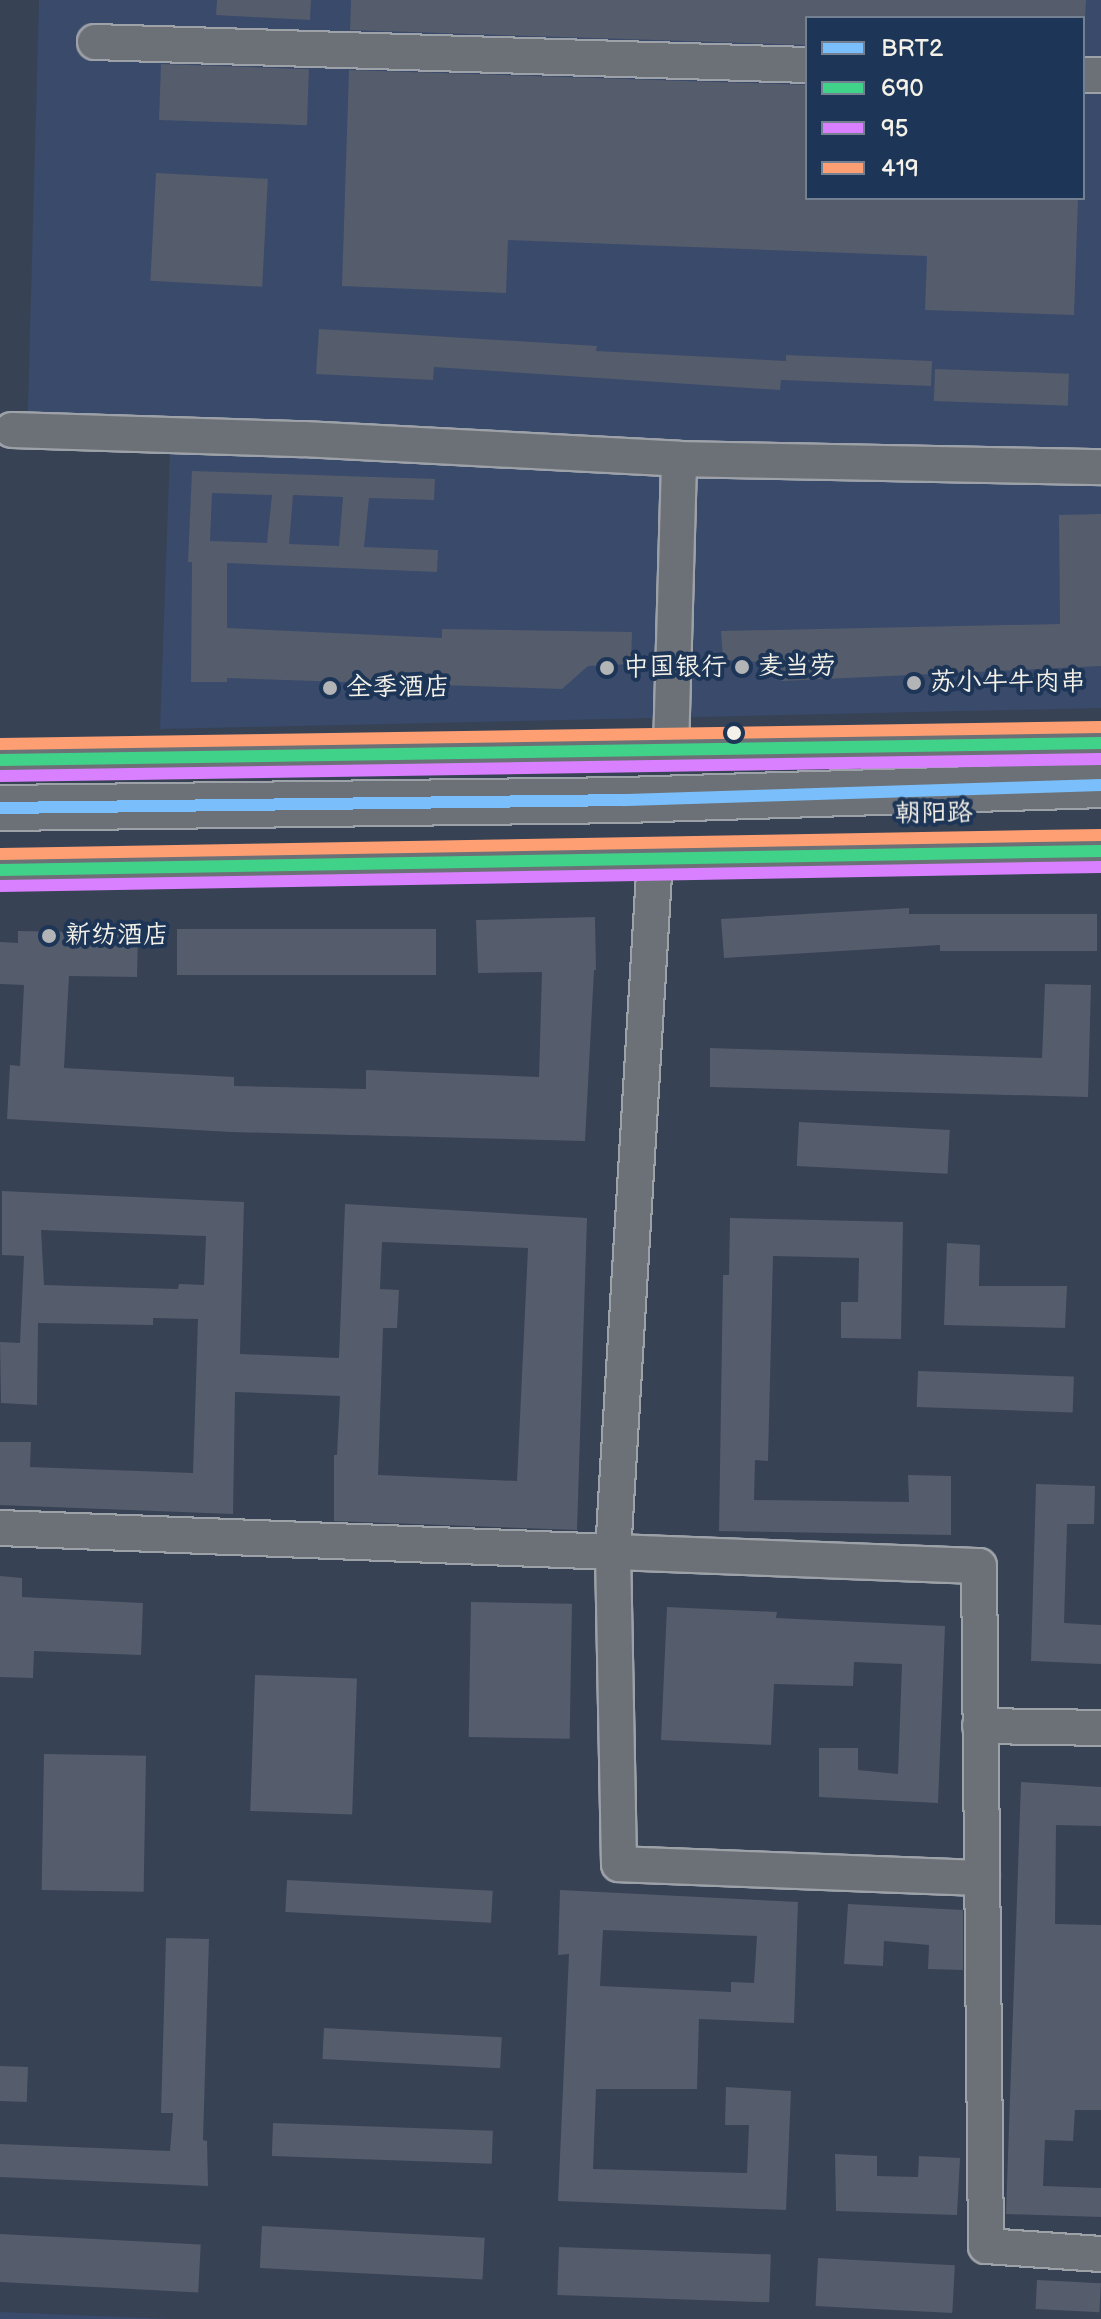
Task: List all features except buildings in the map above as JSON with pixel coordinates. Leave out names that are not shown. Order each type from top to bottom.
[{"type":"highway","name":"朝阳路","points":[[0,808],[625,800],[1101,785]]},
{"type":"highway","name":"朝阳路","points":[[0,832],[1101,810]]},
{"type":"street","points":[[95,42],[805,65]]},
{"type":"street","points":[[12,430],[303,439],[690,459],[1101,467]]},
{"type":"street","points":[[679,749],[690,459]]},
{"type":"street","points":[[0,760],[1101,743]]},
{"type":"street","name":"朝阳路","points":[[0,870],[1101,851]]},
{"type":"street","points":[[655,858],[613,1552],[619,1864],[982,1878]]},
{"type":"street","points":[[0,1528],[979,1566],[986,2246],[1101,2254]]},
{"type":"street","points":[[980,1726],[1101,1728]]},
{"type":"shaded area","points":[[39,0],[1101,0],[1101,708],[160,729],[170,452],[27,444]]},
{"type":"shaded area","points":[[0,2312],[170,2319],[0,2319]]},
{"type":"transit line","name":"419","points":[[0,744],[1101,727]]},
{"type":"transit line","name":"690","points":[[0,760],[1101,743]]},
{"type":"transit line","name":"95","points":[[0,776],[1101,759]]},
{"type":"transit line","name":"BRT2","points":[[0,808],[625,800],[1101,785]]},
{"type":"transit line","name":"419","points":[[0,854],[1101,835]]},
{"type":"transit line","name":"690","points":[[0,870],[1101,851]]},
{"type":"transit line","name":"95","points":[[0,886],[1101,867]]},
{"type":"place","name":"麦当劳","points":[[742,667]]},
{"type":"place","name":"中国银行","points":[[607,668]]},
{"type":"place","name":"苏小牛牛肉串","points":[[914,683]]},
{"type":"place","name":"全季酒店","points":[[330,688]]},
{"type":"place","name":"新纺酒店","points":[[49,936]]}]
